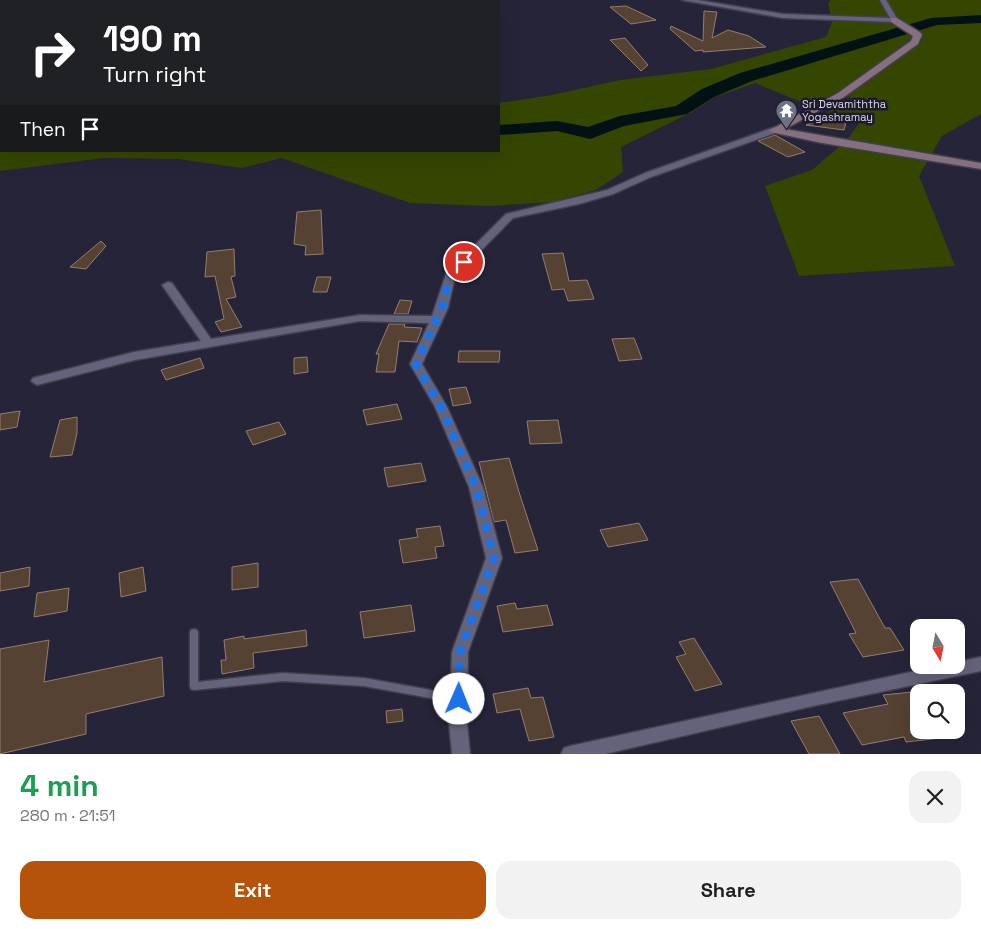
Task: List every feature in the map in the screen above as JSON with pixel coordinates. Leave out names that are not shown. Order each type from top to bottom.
[{"type":"street","points":[[685,0],[714,2],[783,16],[898,21]]},
{"type":"street","points":[[461,754],[460,652],[494,558],[476,487],[441,407],[416,364],[442,308],[450,276],[510,216],[579,201],[610,192],[648,175],[775,130],[842,95],[915,42],[918,35],[898,21],[884,4],[883,0]]},
{"type":"street","points":[[775,130],[822,140],[981,166]]},
{"type":"street","points":[[168,285],[208,343]]},
{"type":"street","points":[[37,382],[134,356],[360,318],[436,320]]},
{"type":"street","points":[[570,754],[813,699],[981,664]]},
{"type":"lane","points":[[194,632],[194,686],[283,677],[364,682],[459,699]]},
{"type":"green space","points":[[831,0],[981,0],[981,114],[942,136],[919,176],[955,266],[799,276],[765,186],[812,170],[845,142],[861,121],[826,113],[853,98],[834,93],[811,106],[755,83],[715,97],[690,113],[621,147],[623,172],[596,190],[552,202],[489,206],[410,203],[282,158],[242,168],[178,159],[104,158],[0,171],[0,152],[500,152],[500,103],[552,95],[620,80],[711,69],[826,37],[832,22],[828,3]]},
{"type":"building","points":[[626,6],[656,20],[631,24],[610,7]]},
{"type":"building","points":[[704,11],[717,12],[712,38],[728,30],[749,36],[766,47],[695,51],[670,29],[671,26],[703,41]]},
{"type":"building","points":[[625,38],[648,65],[641,71],[610,40]]},
{"type":"building","points":[[832,117],[847,119],[844,130],[806,125]]},
{"type":"building","points":[[775,135],[805,152],[788,157],[758,141]]},
{"type":"building","points":[[321,210],[323,254],[305,255],[306,246],[294,244],[297,212]]},
{"type":"building","points":[[101,241],[106,246],[86,269],[70,267]]},
{"type":"building","points":[[234,249],[235,276],[231,277],[236,297],[226,299],[242,327],[221,332],[215,322],[224,319],[215,276],[205,277],[207,252]]},
{"type":"building","points":[[563,253],[569,281],[587,280],[594,299],[568,301],[564,289],[552,290],[542,254]]},
{"type":"building","points":[[317,277],[331,277],[327,292],[313,292]]},
{"type":"building","points":[[400,300],[412,301],[408,314],[394,314]]},
{"type":"building","points":[[389,324],[405,324],[404,327],[422,328],[417,342],[399,341],[395,372],[376,372],[379,354],[376,354]]},
{"type":"building","points":[[634,338],[642,359],[619,361],[612,339]]},
{"type":"building","points":[[459,351],[500,351],[499,362],[458,362]]},
{"type":"building","points":[[307,357],[308,372],[294,374],[294,358]]},
{"type":"building","points":[[200,358],[204,368],[166,380],[161,370]]},
{"type":"building","points":[[466,387],[471,403],[453,406],[449,389]]},
{"type":"building","points":[[397,404],[402,419],[367,425],[363,410]]},
{"type":"building","points":[[20,411],[17,427],[0,430],[0,414]]},
{"type":"building","points":[[77,417],[77,433],[72,455],[50,457],[60,420]]},
{"type":"building","points":[[558,420],[562,443],[530,444],[527,421]]},
{"type":"building","points":[[279,422],[286,434],[253,445],[246,431]]},
{"type":"building","points":[[509,458],[538,550],[515,553],[506,520],[494,522],[479,462]]},
{"type":"building","points":[[421,463],[426,481],[388,487],[384,468]]},
{"type":"building","points":[[639,523],[648,540],[608,547],[600,530]]},
{"type":"building","points":[[440,526],[444,546],[435,547],[437,558],[403,563],[399,540],[418,537],[416,529]]},
{"type":"building","points":[[258,563],[258,587],[232,590],[232,567]]},
{"type":"building","points":[[30,567],[29,586],[0,591],[0,573]]},
{"type":"building","points":[[143,567],[146,591],[121,597],[119,573]]},
{"type":"building","points":[[858,579],[885,628],[890,628],[904,650],[863,657],[849,634],[856,633],[830,582]]},
{"type":"building","points":[[69,588],[67,611],[34,617],[37,593]]},
{"type":"building","points":[[515,603],[517,609],[547,605],[553,625],[503,632],[497,606]]},
{"type":"building","points":[[411,605],[415,631],[364,638],[360,612]]},
{"type":"building","points":[[306,630],[307,646],[253,653],[254,668],[222,674],[221,660],[226,660],[224,640],[244,636],[244,639]]},
{"type":"building","points":[[694,638],[722,684],[695,691],[676,657],[686,654],[679,642]]},
{"type":"building","points":[[49,640],[44,682],[162,657],[164,696],[86,714],[86,734],[0,754],[0,649]]},
{"type":"building","points":[[528,688],[531,698],[543,697],[554,737],[529,741],[520,709],[497,713],[493,694]]},
{"type":"building","points":[[910,692],[910,739],[932,739],[906,742],[904,737],[862,745],[843,713],[888,704],[883,695]]},
{"type":"building","points":[[402,709],[403,721],[387,723],[386,711]]},
{"type":"building","points":[[819,716],[840,754],[809,754],[791,721]]},
{"type":"waterway","points":[[500,130],[557,126],[590,133],[620,121],[681,110],[708,93],[746,77],[936,21],[981,19]]},
{"type":"place","name":"Sri Devamiththa Yogashramay","points":[[786,129]]},
{"type":"route","points":[[459,699],[460,652],[494,558],[476,487],[441,407],[416,364],[442,308],[450,276],[464,262]]}]
